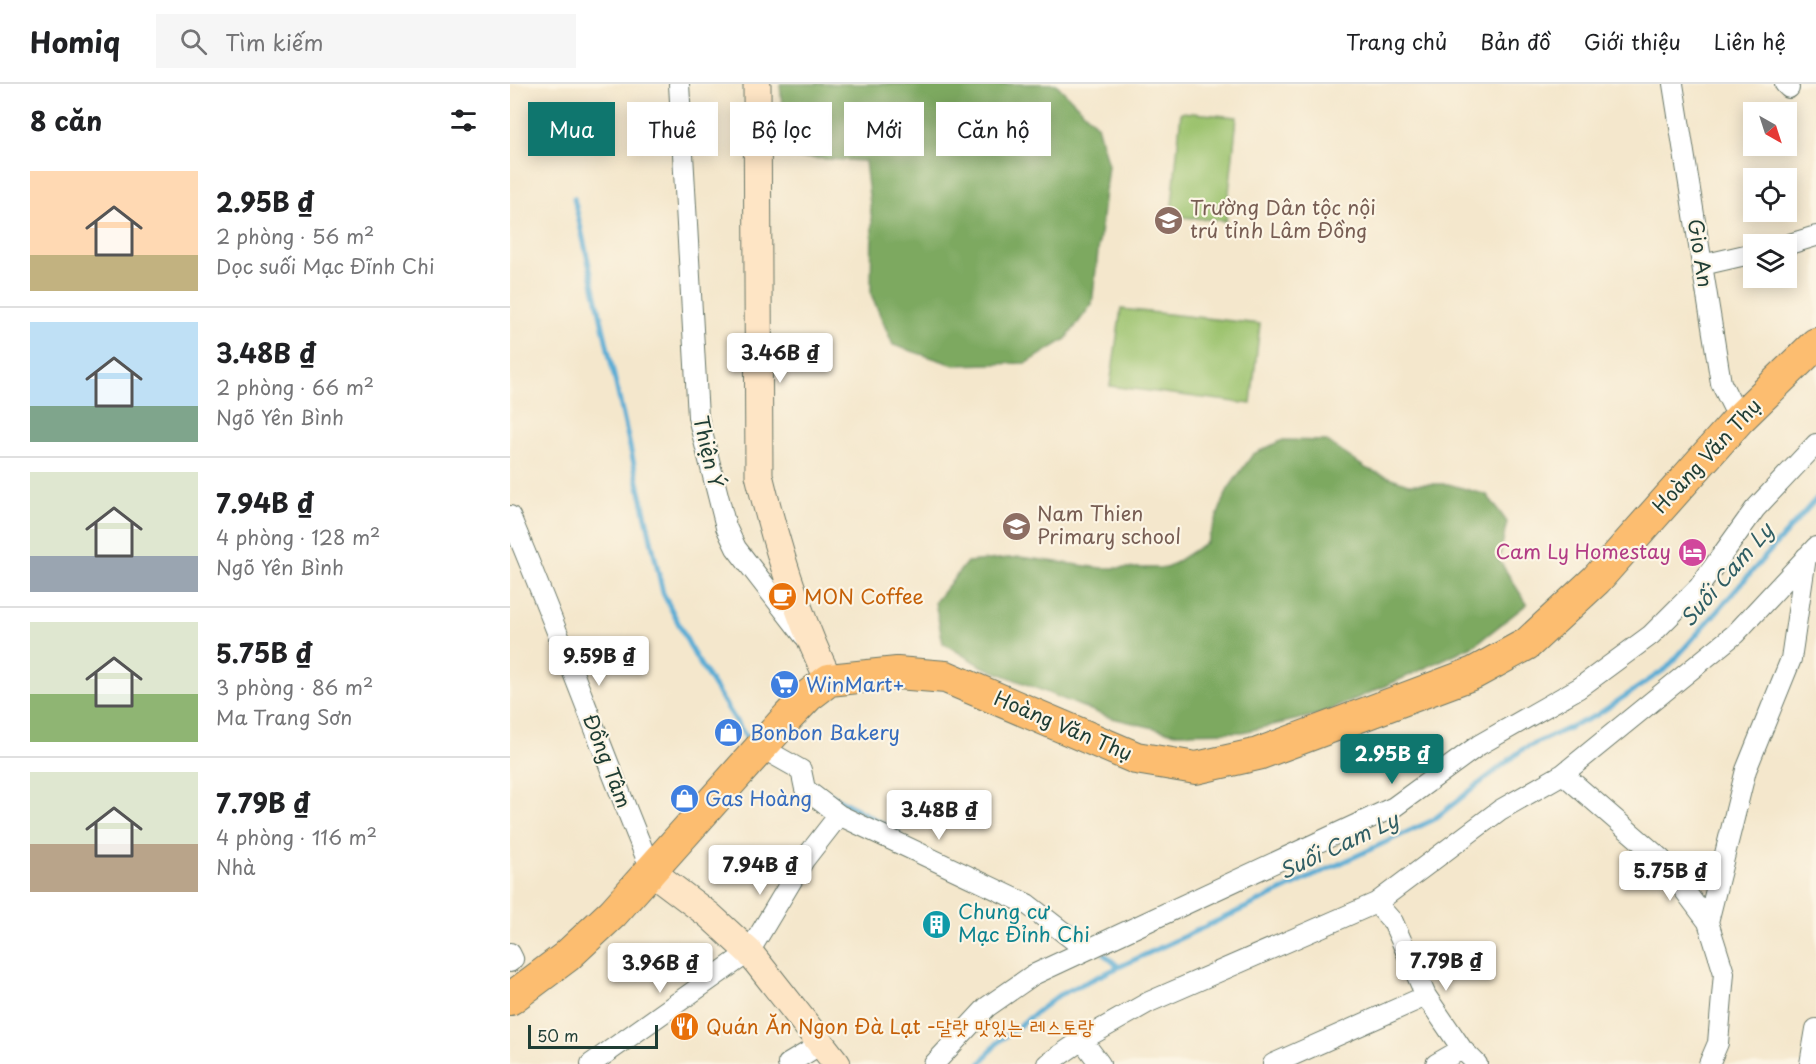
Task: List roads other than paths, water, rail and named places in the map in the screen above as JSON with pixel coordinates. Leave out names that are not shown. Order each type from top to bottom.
[{"type":"main road","name":"Hoàng Văn Thụ","points":[[829,680],[897,673],[946,677],[1136,758],[1196,768],[1258,754],[1474,673],[1527,644],[1596,580],[1739,419],[1816,344]]},
{"type":"main road","points":[[510,999],[574,949],[651,872],[808,696],[829,680]]},
{"type":"street","name":"Thiện Ý","points":[[679,84],[698,417],[726,527],[736,548],[754,575],[813,647]]},
{"type":"street","points":[[757,84],[759,475],[774,534],[813,647],[829,680]]},
{"type":"street","name":"Gio An","points":[[1673,84],[1721,383],[1739,419]]},
{"type":"street","points":[[1797,242],[1816,236]]},
{"type":"street","points":[[1702,265],[1743,256]]},
{"type":"street","points":[[934,1064],[987,1008],[1033,975],[1085,948],[1394,807],[1479,745],[1579,688],[1651,635],[1699,587],[1755,508],[1816,444]]},
{"type":"street","name":"Đồng Tâm","points":[[510,516],[564,645],[599,744],[651,872]]},
{"type":"street","points":[[1047,1064],[1082,1040],[1149,1002],[1376,903],[1500,810],[1563,774],[1736,634],[1811,552]]},
{"type":"street","points":[[1708,922],[1746,770],[1791,659],[1811,552]]},
{"type":"street","points":[[762,748],[803,780],[839,815],[1027,904],[1085,948]]},
{"type":"street","points":[[1563,774],[1661,860],[1708,922],[1724,973],[1718,1043],[1709,1064]]},
{"type":"street","points":[[591,1064],[749,952],[804,860],[839,815]]},
{"type":"street","points":[[651,872],[709,915],[749,952],[830,1054],[788,1064]]},
{"type":"street","points":[[1376,903],[1393,922],[1426,996],[1462,1049],[1477,1064]]},
{"type":"street","points":[[510,953],[513,959],[510,962]]},
{"type":"street","points":[[1273,1064],[1426,996]]},
{"type":"street","points":[[1810,1064],[1816,1029]]},
{"type":"street","points":[[1082,1040],[1100,1064]]},
{"type":"street","points":[[1436,1064],[1462,1049]]},
{"type":"waterway","points":[[574,198],[663,593],[695,656],[746,737]]},
{"type":"waterway","name":"Suối Cam Ly","points":[[980,1064],[998,1042],[1059,995],[1433,820],[1523,749],[1597,715],[1667,668],[1816,499]]},
{"type":"waterway","points":[[813,785],[899,833]]},
{"type":"waterway","points":[[1046,908],[1080,928]]},
{"type":"waterway","points":[[1105,955],[1119,967]]},
{"type":"place","name":"Trường Dân tộc nội trú tỉnh Lâm Đồng","points":[[1169,220]]},
{"type":"place","name":"Nam Thien Primary school","points":[[1016,526]]},
{"type":"place","name":"Cam Ly Homestay","points":[[1692,552]]},
{"type":"place","name":"MON Coffee","points":[[783,597]]},
{"type":"place","name":"WinMart+","points":[[785,685]]},
{"type":"place","name":"Bonbon Bakery","points":[[729,733]]},
{"type":"place","name":"Gas Hoàng","points":[[684,799]]},
{"type":"place","name":"Chung cư Mạc Đỉnh Chi","points":[[937,924]]},
{"type":"place","name":"Quán Ăn Ngon Đà Lạt -달랏 맛있는 레스토랑","points":[[685,1027]]}]
